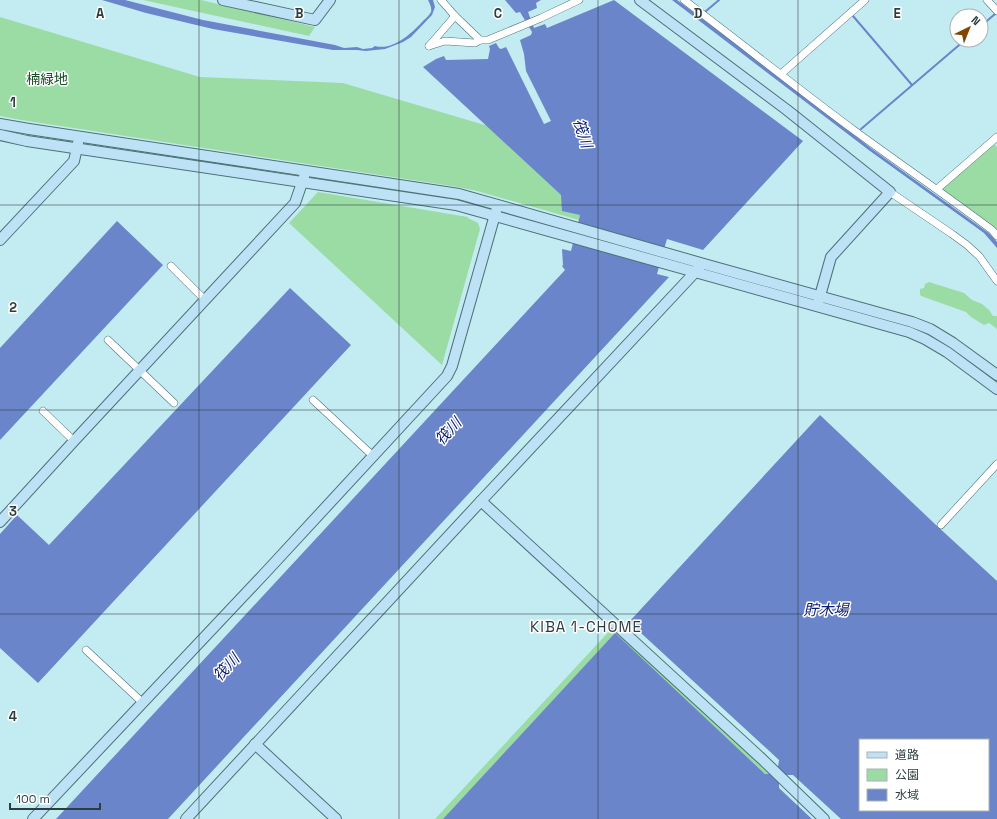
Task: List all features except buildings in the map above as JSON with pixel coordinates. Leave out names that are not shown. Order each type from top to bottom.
[{"type":"street","points":[[223,0],[315,20],[330,0]]},
{"type":"street","points":[[441,0],[480,40]]},
{"type":"street","points":[[455,16],[429,46],[444,41],[475,42],[480,40],[488,40],[579,0]]},
{"type":"street","points":[[640,0],[775,101],[890,192],[967,245],[979,256],[997,280]]},
{"type":"street","points":[[684,0],[854,130],[992,230],[997,236]]},
{"type":"street","points":[[781,74],[865,0]]},
{"type":"street","points":[[987,0],[997,11]]},
{"type":"street","points":[[0,124],[29,130],[459,194],[912,322],[930,329],[952,342],[997,375]]},
{"type":"street","points":[[0,135],[456,205],[909,332],[925,339],[946,352],[997,389]]},
{"type":"street","points":[[0,240],[74,162],[79,137]]},
{"type":"street","points":[[937,189],[997,137]]},
{"type":"street","points":[[0,522],[295,203],[306,171]]},
{"type":"street","points":[[817,306],[831,257],[890,192]]},
{"type":"street","points":[[33,819],[265,573],[447,376],[452,366],[498,205]]},
{"type":"street","points":[[186,819],[699,263]]},
{"type":"street","points":[[171,266],[205,300]]},
{"type":"street","points":[[108,340],[174,403]]},
{"type":"street","points":[[313,400],[373,456]]},
{"type":"street","points":[[43,411],[74,441]]},
{"type":"street","points":[[941,525],[997,464]]},
{"type":"street","points":[[481,501],[762,759],[824,819]]},
{"type":"street","points":[[86,650],[142,703]]},
{"type":"street","points":[[255,744],[336,819]]},
{"type":"green space","points":[[143,0],[201,0],[315,27],[309,36]]},
{"type":"green space","name":"楠緑地","points":[[0,17],[200,77],[343,83],[488,126],[561,195],[580,215],[579,220],[458,187],[0,116]]},
{"type":"green space","points":[[994,144],[997,147],[997,230],[942,189]]},
{"type":"green space","points":[[318,192],[468,217],[478,223],[480,229],[442,365],[289,223]]},
{"type":"green space","points":[[929,282],[964,293],[972,300],[982,304],[993,316],[997,316],[997,329],[989,323],[984,325],[966,312],[921,296],[920,289],[924,288],[925,284]]},
{"type":"green space","points":[[614,626],[771,774],[765,774],[615,634],[443,819],[435,819]]},
{"type":"water","points":[[102,0],[125,0],[203,20],[344,48],[357,47],[363,49],[372,48],[375,46],[389,46],[402,40],[408,36],[430,13],[431,8],[428,0],[433,0],[435,7],[432,15],[411,37],[385,49],[366,51],[333,50],[213,29],[146,13]]},
{"type":"water","name":"筏川","points":[[505,0],[541,0],[536,3],[537,8],[528,12],[534,28],[545,24],[547,28],[614,0],[803,141],[703,250],[667,239],[657,274],[669,277],[168,819],[56,819],[565,270],[562,266],[562,249],[571,251],[580,215],[562,211],[561,195],[423,67],[444,56],[446,60],[488,59],[490,49],[489,46],[496,43],[501,49],[506,47],[544,124],[551,121],[526,71],[524,54],[520,40],[531,35],[532,32],[520,12],[516,13]]},
{"type":"water","points":[[672,0],[677,0],[872,149],[990,234],[997,242],[997,248],[984,233],[870,151]]},
{"type":"water","points":[[117,221],[163,265],[0,440],[0,348]]},
{"type":"water","points":[[290,288],[351,345],[38,683],[0,648],[0,534],[17,515],[49,545]]},
{"type":"water","name":"貯木場","points":[[820,415],[997,581],[997,819],[841,819],[793,775],[786,775],[779,783],[779,788],[812,819],[443,819],[615,633],[765,774],[771,774],[778,767],[779,760],[629,622]]},
{"type":"waterway","points":[[706,11],[719,0]]},
{"type":"waterway","points":[[989,19],[995,14]]},
{"type":"waterway","points":[[853,16],[912,85]]},
{"type":"waterway","points":[[861,129],[956,48]]},
{"type":"district","name":"KIBA 1-CHOME","points":[[586,626]]}]
